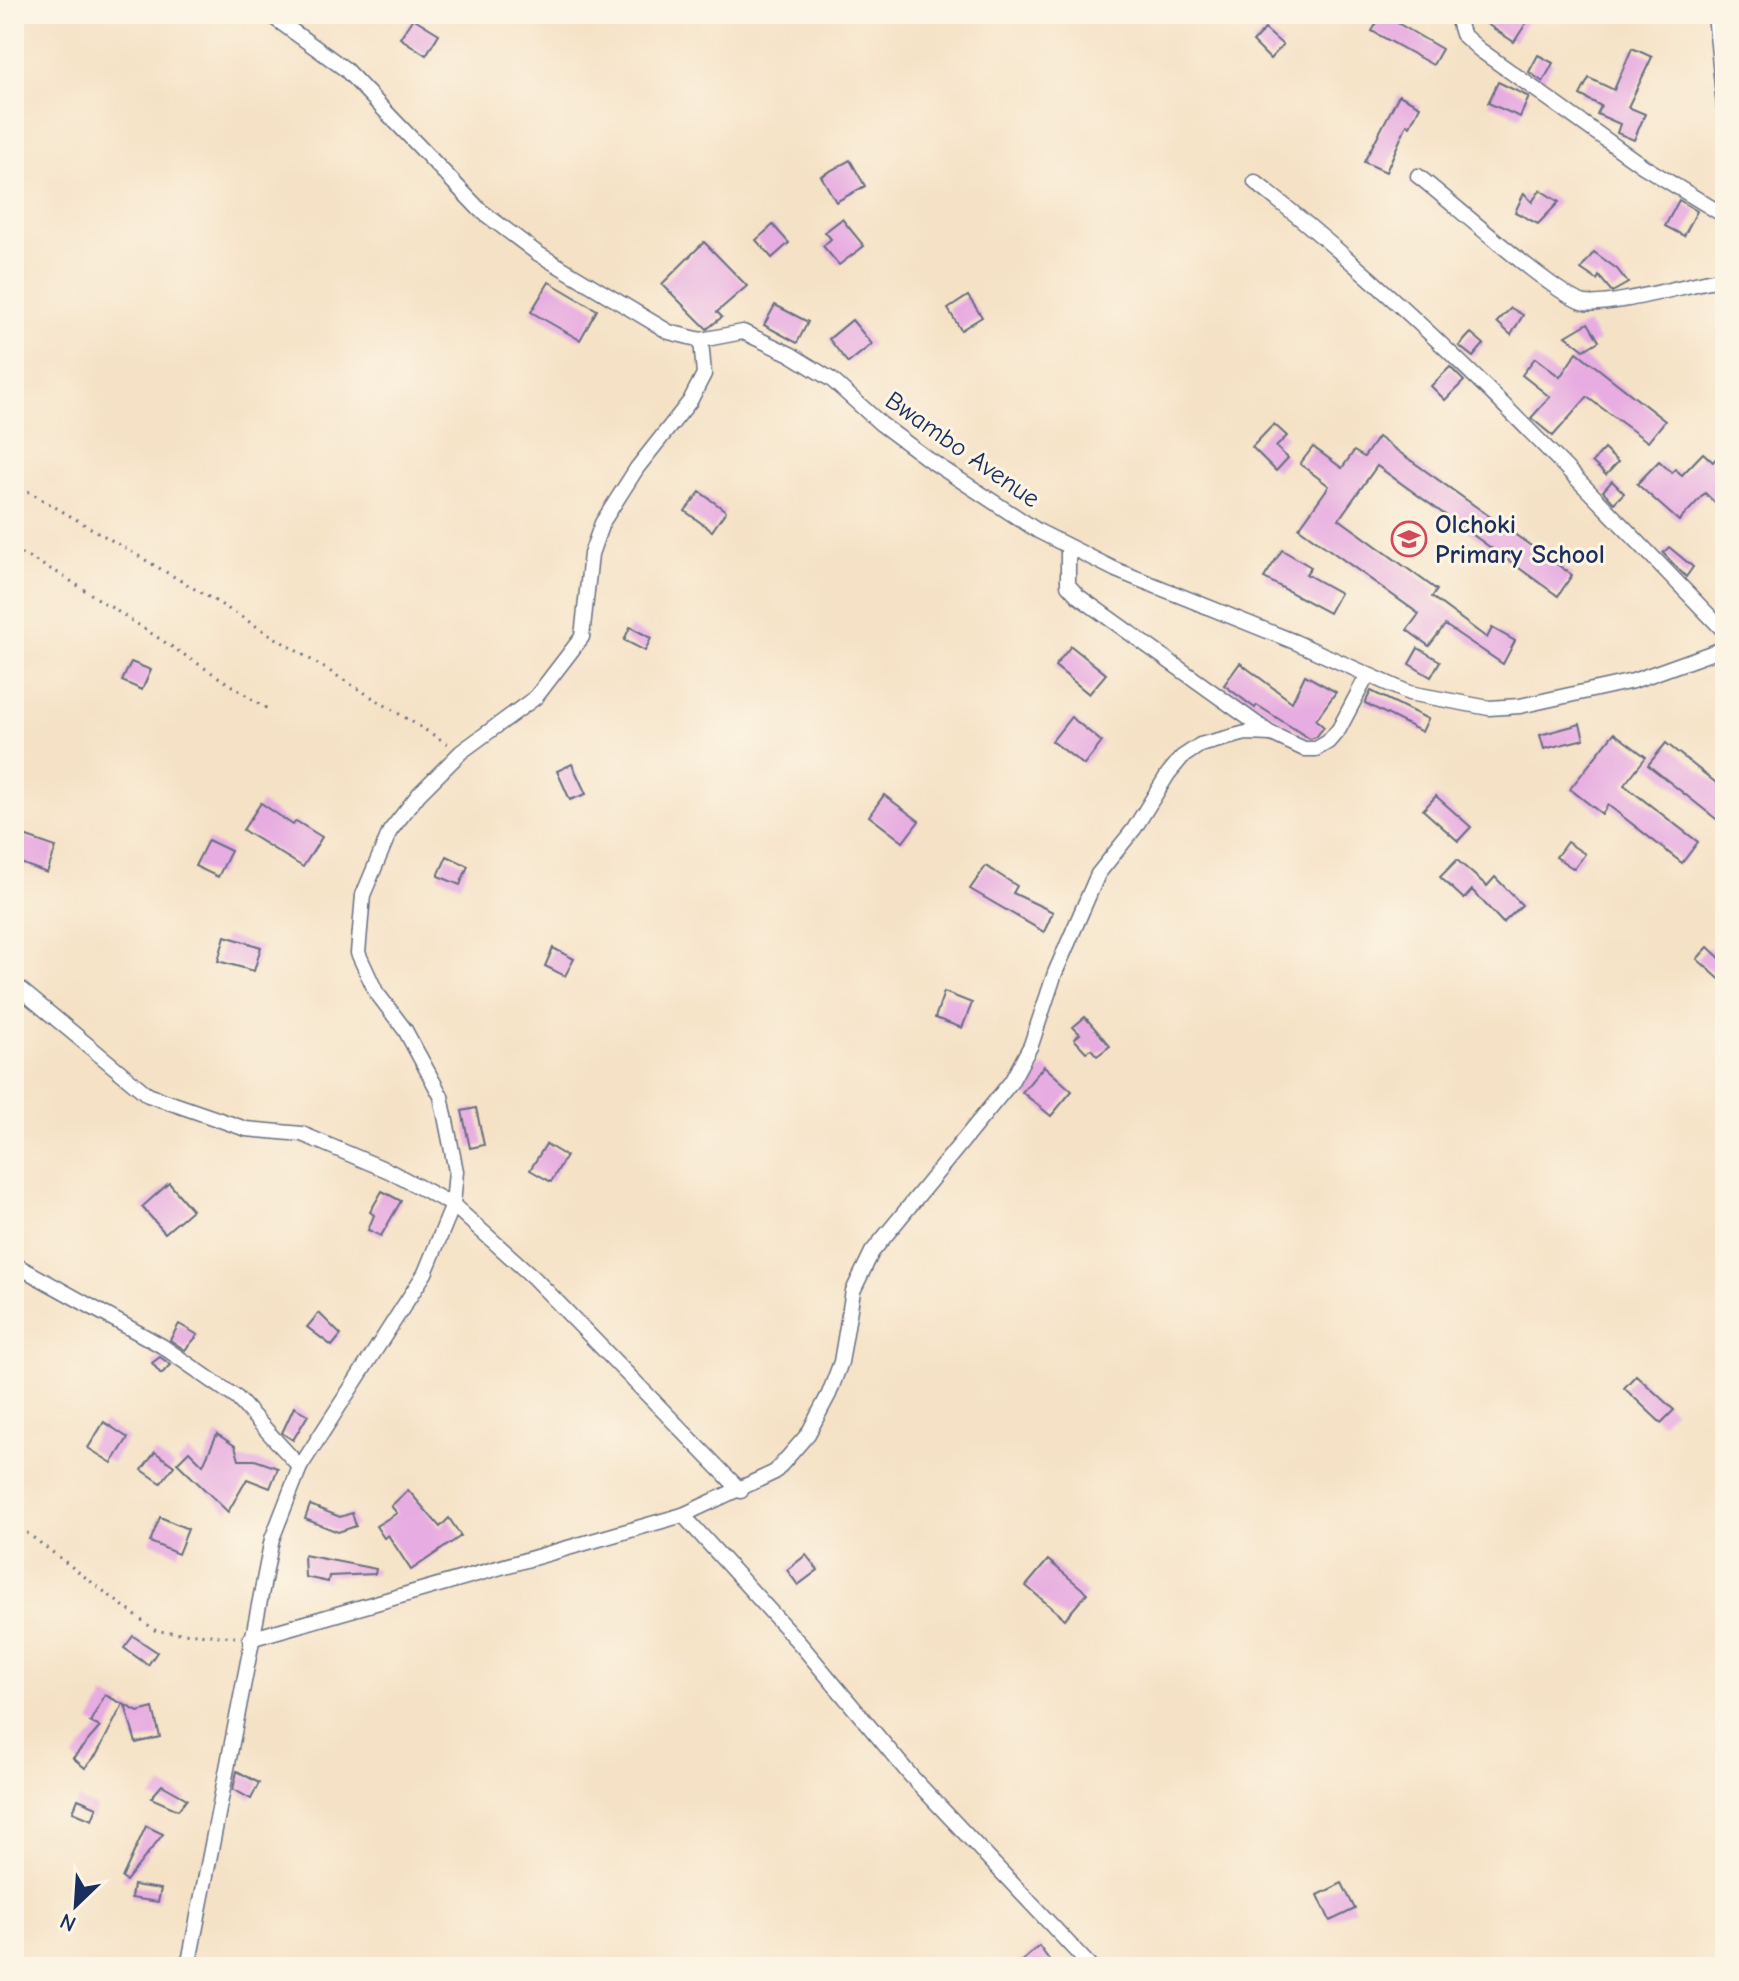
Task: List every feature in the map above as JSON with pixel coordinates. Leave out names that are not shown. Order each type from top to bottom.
[{"type":"street","name":"Bwambo Avenue","points":[[269,14],[345,69],[480,210],[504,231],[669,332],[701,340],[743,332],[790,354],[832,380],[881,424],[928,459],[1068,548],[1295,642],[1367,676],[1423,696],[1489,708],[1520,706],[1633,681],[1725,648]]},
{"type":"street","points":[[1456,14],[1462,34],[1480,50],[1643,166],[1725,216]]},
{"type":"street","points":[[1715,14],[1725,116]]},
{"type":"street","points":[[1418,176],[1549,282],[1582,302],[1608,301],[1725,278]]},
{"type":"street","points":[[1255,182],[1326,238],[1435,337],[1725,632]]},
{"type":"street","points":[[188,1967],[272,1539],[300,1467],[425,1273],[453,1205],[456,1171],[441,1096],[405,1030],[376,992],[358,953],[363,895],[390,831],[419,794],[461,752],[536,697],[582,637],[591,554],[602,523],[637,468],[690,401],[704,374],[701,340]]},
{"type":"street","points":[[1068,548],[1068,585],[1078,596],[1272,734],[1304,749],[1316,749],[1328,742],[1350,712],[1367,676]]},
{"type":"street","points":[[250,1639],[683,1515],[741,1491],[775,1472],[808,1434],[836,1378],[849,1307],[864,1267],[890,1228],[989,1111],[1019,1068],[1031,1045],[1078,916],[1105,862],[1134,829],[1182,757],[1225,736],[1258,732],[1272,734]]},
{"type":"street","points":[[14,984],[148,1095],[246,1129],[302,1134],[389,1171],[453,1205],[534,1278],[741,1491]]},
{"type":"street","points":[[14,1264],[162,1346],[237,1398],[300,1467]]},
{"type":"street","points":[[683,1515],[792,1634],[911,1776],[1091,1967]]},
{"type":"path","points":[[14,483],[461,752]]},
{"type":"path","points":[[14,550],[60,574],[269,710]]},
{"type":"path","points":[[14,1523],[156,1631],[250,1639]]},
{"type":"building","points":[[1382,14],[1442,49],[1433,65],[1372,31]]},
{"type":"building","points":[[1472,14],[1532,14],[1514,42]]},
{"type":"building","points":[[413,18],[439,34],[426,55],[400,38]]},
{"type":"building","points":[[1265,29],[1283,45],[1270,59],[1253,42]]},
{"type":"building","points":[[1632,48],[1652,57],[1628,107],[1645,114],[1634,140],[1617,133],[1620,124],[1597,114],[1601,106],[1580,95],[1589,78],[1614,90]]},
{"type":"building","points":[[1538,55],[1553,63],[1543,82],[1529,72]]},
{"type":"building","points":[[1498,82],[1529,97],[1520,117],[1488,103]]},
{"type":"building","points":[[1399,95],[1420,106],[1410,126],[1407,124],[1386,172],[1364,162]]},
{"type":"building","points":[[850,160],[865,186],[836,202],[821,176]]},
{"type":"building","points":[[1540,190],[1559,202],[1538,224],[1515,212],[1524,193],[1532,202]]},
{"type":"building","points":[[1679,200],[1697,211],[1684,236],[1665,226]]},
{"type":"building","points":[[842,219],[864,246],[839,265],[823,246],[831,239],[825,232]]},
{"type":"building","points":[[773,225],[789,243],[772,258],[756,240]]},
{"type":"building","points":[[704,242],[747,286],[717,312],[722,317],[707,329],[662,284]]},
{"type":"building","points":[[1594,252],[1617,269],[1628,283],[1612,292],[1599,276],[1597,280],[1581,269]]},
{"type":"building","points":[[549,282],[597,310],[580,340],[531,312]]},
{"type":"building","points":[[968,296],[982,317],[961,330],[948,309]]},
{"type":"building","points":[[775,305],[808,322],[797,343],[764,325]]},
{"type":"building","points":[[1511,308],[1523,315],[1511,335],[1497,322]]},
{"type":"building","points":[[852,320],[872,344],[848,363],[829,339]]},
{"type":"building","points":[[1588,323],[1599,341],[1584,350],[1566,336]]},
{"type":"building","points":[[1471,333],[1484,344],[1473,357],[1459,346]]},
{"type":"building","points":[[1577,352],[1665,421],[1648,442],[1587,397],[1553,436],[1531,418],[1550,397],[1522,375],[1535,358],[1560,377]]},
{"type":"building","points":[[1450,367],[1464,381],[1445,400],[1431,386]]},
{"type":"building","points":[[1274,424],[1287,436],[1276,447],[1288,458],[1276,471],[1252,447]]},
{"type":"building","points":[[1378,437],[1572,575],[1558,596],[1377,466],[1339,519],[1437,590],[1432,597],[1487,638],[1492,628],[1515,641],[1503,664],[1445,625],[1429,646],[1407,630],[1419,614],[1299,528],[1329,486],[1300,464],[1313,447],[1342,468],[1354,451],[1364,457]]},
{"type":"building","points":[[1725,447],[1725,513],[1705,493],[1679,521],[1637,484],[1659,461],[1672,473],[1675,469],[1682,475],[1703,453],[1713,462]]},
{"type":"building","points":[[1604,449],[1618,462],[1606,475],[1592,462]]},
{"type":"building","points":[[1612,481],[1624,493],[1614,503],[1603,491]]},
{"type":"building","points":[[700,492],[726,511],[712,531],[685,511]]},
{"type":"building","points":[[1669,547],[1693,567],[1686,577],[1663,553]]},
{"type":"building","points":[[1282,550],[1311,567],[1306,574],[1340,593],[1329,613],[1264,578]]},
{"type":"building","points":[[630,627],[651,638],[645,651],[624,640]]},
{"type":"building","points":[[1071,646],[1106,674],[1089,694],[1055,666]]},
{"type":"building","points":[[1418,648],[1440,661],[1431,677],[1409,664]]},
{"type":"building","points":[[131,662],[151,670],[142,690],[122,681]]},
{"type":"building","points":[[1240,663],[1292,702],[1305,675],[1336,692],[1316,720],[1324,727],[1316,737],[1310,739],[1257,705],[1255,708],[1224,685]]},
{"type":"building","points":[[1371,691],[1428,719],[1422,732],[1365,703]]},
{"type":"building","points":[[1071,717],[1102,742],[1084,765],[1052,741]]},
{"type":"building","points":[[1580,724],[1584,739],[1544,749],[1540,735]]},
{"type":"building","points":[[1614,733],[1646,757],[1624,785],[1698,842],[1682,863],[1608,805],[1602,814],[1570,789]]},
{"type":"building","points":[[1666,743],[1725,790],[1725,826],[1648,765]]},
{"type":"building","points":[[572,764],[586,794],[570,800],[557,771]]},
{"type":"building","points":[[884,795],[919,821],[903,842],[869,816]]},
{"type":"building","points":[[1436,796],[1471,827],[1458,841],[1423,810]]},
{"type":"building","points":[[261,803],[293,825],[296,821],[322,837],[303,867],[243,830]]},
{"type":"building","points":[[24,836],[56,847],[47,873],[15,861]]},
{"type":"building","points":[[208,840],[231,851],[218,877],[195,866]]},
{"type":"building","points":[[1567,842],[1585,854],[1574,869],[1556,857]]},
{"type":"building","points":[[447,856],[468,866],[460,885],[438,876]]},
{"type":"building","points":[[1457,860],[1487,886],[1495,877],[1522,905],[1503,923],[1472,890],[1464,899],[1440,877]]},
{"type":"building","points":[[986,866],[1017,886],[1013,893],[1053,912],[1044,932],[970,889]]},
{"type":"building","points":[[225,936],[261,947],[254,971],[218,961]]},
{"type":"building","points":[[1708,947],[1725,963],[1725,984],[1697,959]]},
{"type":"building","points":[[553,948],[574,959],[565,976],[545,966]]},
{"type":"building","points":[[944,992],[972,1003],[962,1028],[935,1018]]},
{"type":"building","points":[[1085,1017],[1110,1046],[1097,1056],[1091,1049],[1086,1052],[1074,1039],[1080,1034],[1073,1027]]},
{"type":"building","points":[[1044,1066],[1072,1091],[1051,1116],[1022,1092]]},
{"type":"building","points":[[476,1108],[484,1145],[470,1148],[462,1111]]},
{"type":"building","points":[[546,1144],[566,1156],[551,1182],[530,1170]]},
{"type":"building","points":[[169,1183],[192,1210],[165,1233],[142,1207]]},
{"type":"building","points":[[382,1191],[401,1201],[381,1236],[368,1230],[374,1215],[370,1212]]},
{"type":"building","points":[[319,1313],[341,1335],[332,1346],[307,1327]]},
{"type":"building","points":[[179,1324],[198,1335],[185,1350],[170,1340]]},
{"type":"building","points":[[160,1357],[171,1365],[161,1374],[152,1363]]},
{"type":"building","points":[[1636,1375],[1674,1410],[1661,1423],[1624,1388]]},
{"type":"building","points":[[294,1407],[308,1415],[293,1440],[282,1433]]},
{"type":"building","points":[[104,1422],[128,1438],[112,1463],[88,1448]]},
{"type":"building","points":[[217,1434],[235,1446],[239,1460],[255,1460],[278,1468],[270,1488],[247,1479],[228,1512],[177,1463],[189,1451],[203,1465]]},
{"type":"building","points":[[155,1452],[174,1466],[161,1483],[142,1470]]},
{"type":"building","points":[[408,1490],[440,1527],[449,1518],[461,1536],[411,1570],[388,1535],[384,1538],[376,1526],[397,1513],[391,1506]]},
{"type":"building","points":[[310,1505],[340,1517],[352,1513],[356,1526],[338,1532],[305,1519]]},
{"type":"building","points":[[160,1517],[188,1529],[178,1554],[150,1542]]},
{"type":"building","points":[[304,1555],[376,1569],[375,1574],[329,1576],[328,1582],[305,1577]]},
{"type":"building","points":[[806,1555],[818,1570],[798,1585],[787,1570]]},
{"type":"building","points":[[1048,1560],[1087,1593],[1065,1619],[1026,1586]]},
{"type":"building","points":[[133,1636],[157,1652],[148,1665],[124,1648]]},
{"type":"building","points":[[105,1695],[123,1704],[97,1754],[85,1768],[73,1758],[100,1727],[90,1722]]},
{"type":"building","points":[[125,1705],[138,1712],[153,1708],[160,1737],[136,1743]]},
{"type":"building","points":[[237,1771],[259,1783],[251,1799],[233,1789]]},
{"type":"building","points":[[162,1785],[187,1799],[178,1810],[151,1798]]},
{"type":"building","points":[[78,1799],[97,1807],[92,1820],[73,1812]]},
{"type":"building","points":[[146,1826],[163,1834],[126,1881],[122,1878]]},
{"type":"building","points":[[1342,1883],[1355,1909],[1330,1921],[1318,1895]]},
{"type":"building","points":[[133,1885],[161,1889],[158,1902],[131,1898]]},
{"type":"building","points":[[1039,1946],[1050,1961],[1041,1967],[1015,1967]]},
{"type":"place","name":"Olchoki Primary School","points":[[1409,539]]}]
